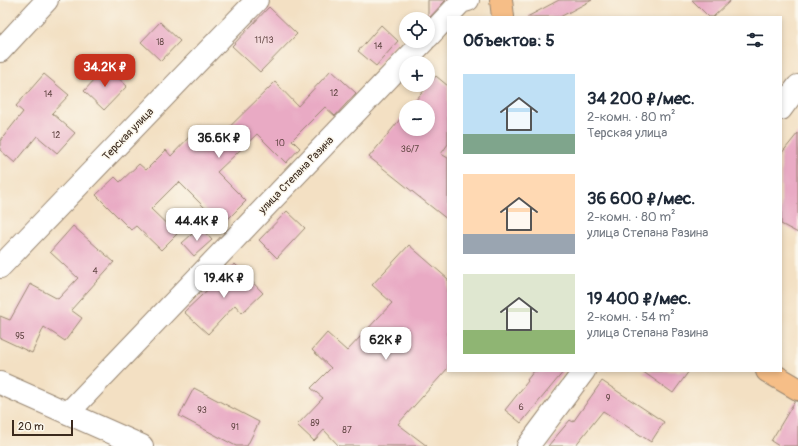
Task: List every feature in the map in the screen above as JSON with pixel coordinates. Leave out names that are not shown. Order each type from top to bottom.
[{"type":"main road","points":[[501,0],[504,16]]},
{"type":"main road","points":[[769,372],[798,389]]},
{"type":"street","points":[[0,51],[47,0]]},
{"type":"street","name":"Терская улица","points":[[0,267],[257,0]]},
{"type":"street","points":[[447,16],[461,2],[468,0]]},
{"type":"street","points":[[435,29],[447,16]]},
{"type":"street","name":"улица Степана Разина","points":[[68,413],[417,48]]},
{"type":"street","points":[[782,108],[798,86]]},
{"type":"street","points":[[528,446],[583,372]]},
{"type":"street","points":[[0,383],[142,446]]},
{"type":"building","points":[[428,0],[446,0],[435,12],[428,12]]},
{"type":"building","points":[[559,0],[592,0],[562,16],[529,16]]},
{"type":"building","points":[[692,0],[731,0],[714,16],[708,16]]},
{"type":"building","points":[[269,7],[297,34],[260,72],[232,46]]},
{"type":"building","points":[[160,22],[180,41],[161,61],[141,42]]},
{"type":"building","points":[[381,25],[398,41],[376,66],[358,51]]},
{"type":"building","points":[[106,67],[127,86],[104,110],[84,91]]},
{"type":"building","points":[[331,70],[356,93],[335,116],[325,107],[292,140],[300,148],[286,163],[257,134],[217,172],[246,201],[222,225],[179,182],[151,209],[177,234],[161,250],[136,226],[131,230],[96,195],[115,177],[120,182],[139,164],[146,170],[166,150],[171,156],[193,133],[208,148],[275,82],[298,106]]},
{"type":"building","points":[[44,74],[69,95],[52,113],[75,133],[57,153],[37,136],[15,163],[0,150],[0,141],[23,112],[16,106]]},
{"type":"building","points":[[436,76],[447,85],[447,145],[441,154],[447,157],[447,219],[369,157],[399,121],[399,136],[435,136],[435,100],[416,100],[423,92],[435,92]]},
{"type":"building","points":[[798,133],[798,233],[782,225],[782,153]]},
{"type":"building","points":[[287,211],[305,228],[277,258],[259,240]]},
{"type":"building","points":[[73,226],[114,262],[71,310],[82,318],[65,341],[44,327],[32,353],[0,338],[0,316],[10,320],[30,284],[58,299],[78,278],[50,252]]},
{"type":"building","points":[[200,227],[212,240],[194,256],[182,243]]},
{"type":"building","points":[[409,245],[447,278],[447,369],[398,424],[427,446],[339,446],[324,430],[314,441],[297,425],[323,398],[311,388],[331,368],[312,350],[327,333],[347,351],[392,303],[372,285]]},
{"type":"building","points":[[235,264],[263,293],[242,313],[235,305],[208,334],[184,312]]},
{"type":"building","points":[[533,372],[563,372],[521,423],[505,410],[528,381],[527,380]]},
{"type":"building","points":[[643,372],[688,372],[673,393]]},
{"type":"building","points":[[602,381],[664,422],[651,442],[603,411],[575,446],[548,446],[570,420],[573,422]]},
{"type":"building","points":[[194,388],[259,422],[247,446],[236,446],[179,416]]},
{"type":"building","points":[[795,401],[798,401],[798,446],[779,446],[771,441]]}]
